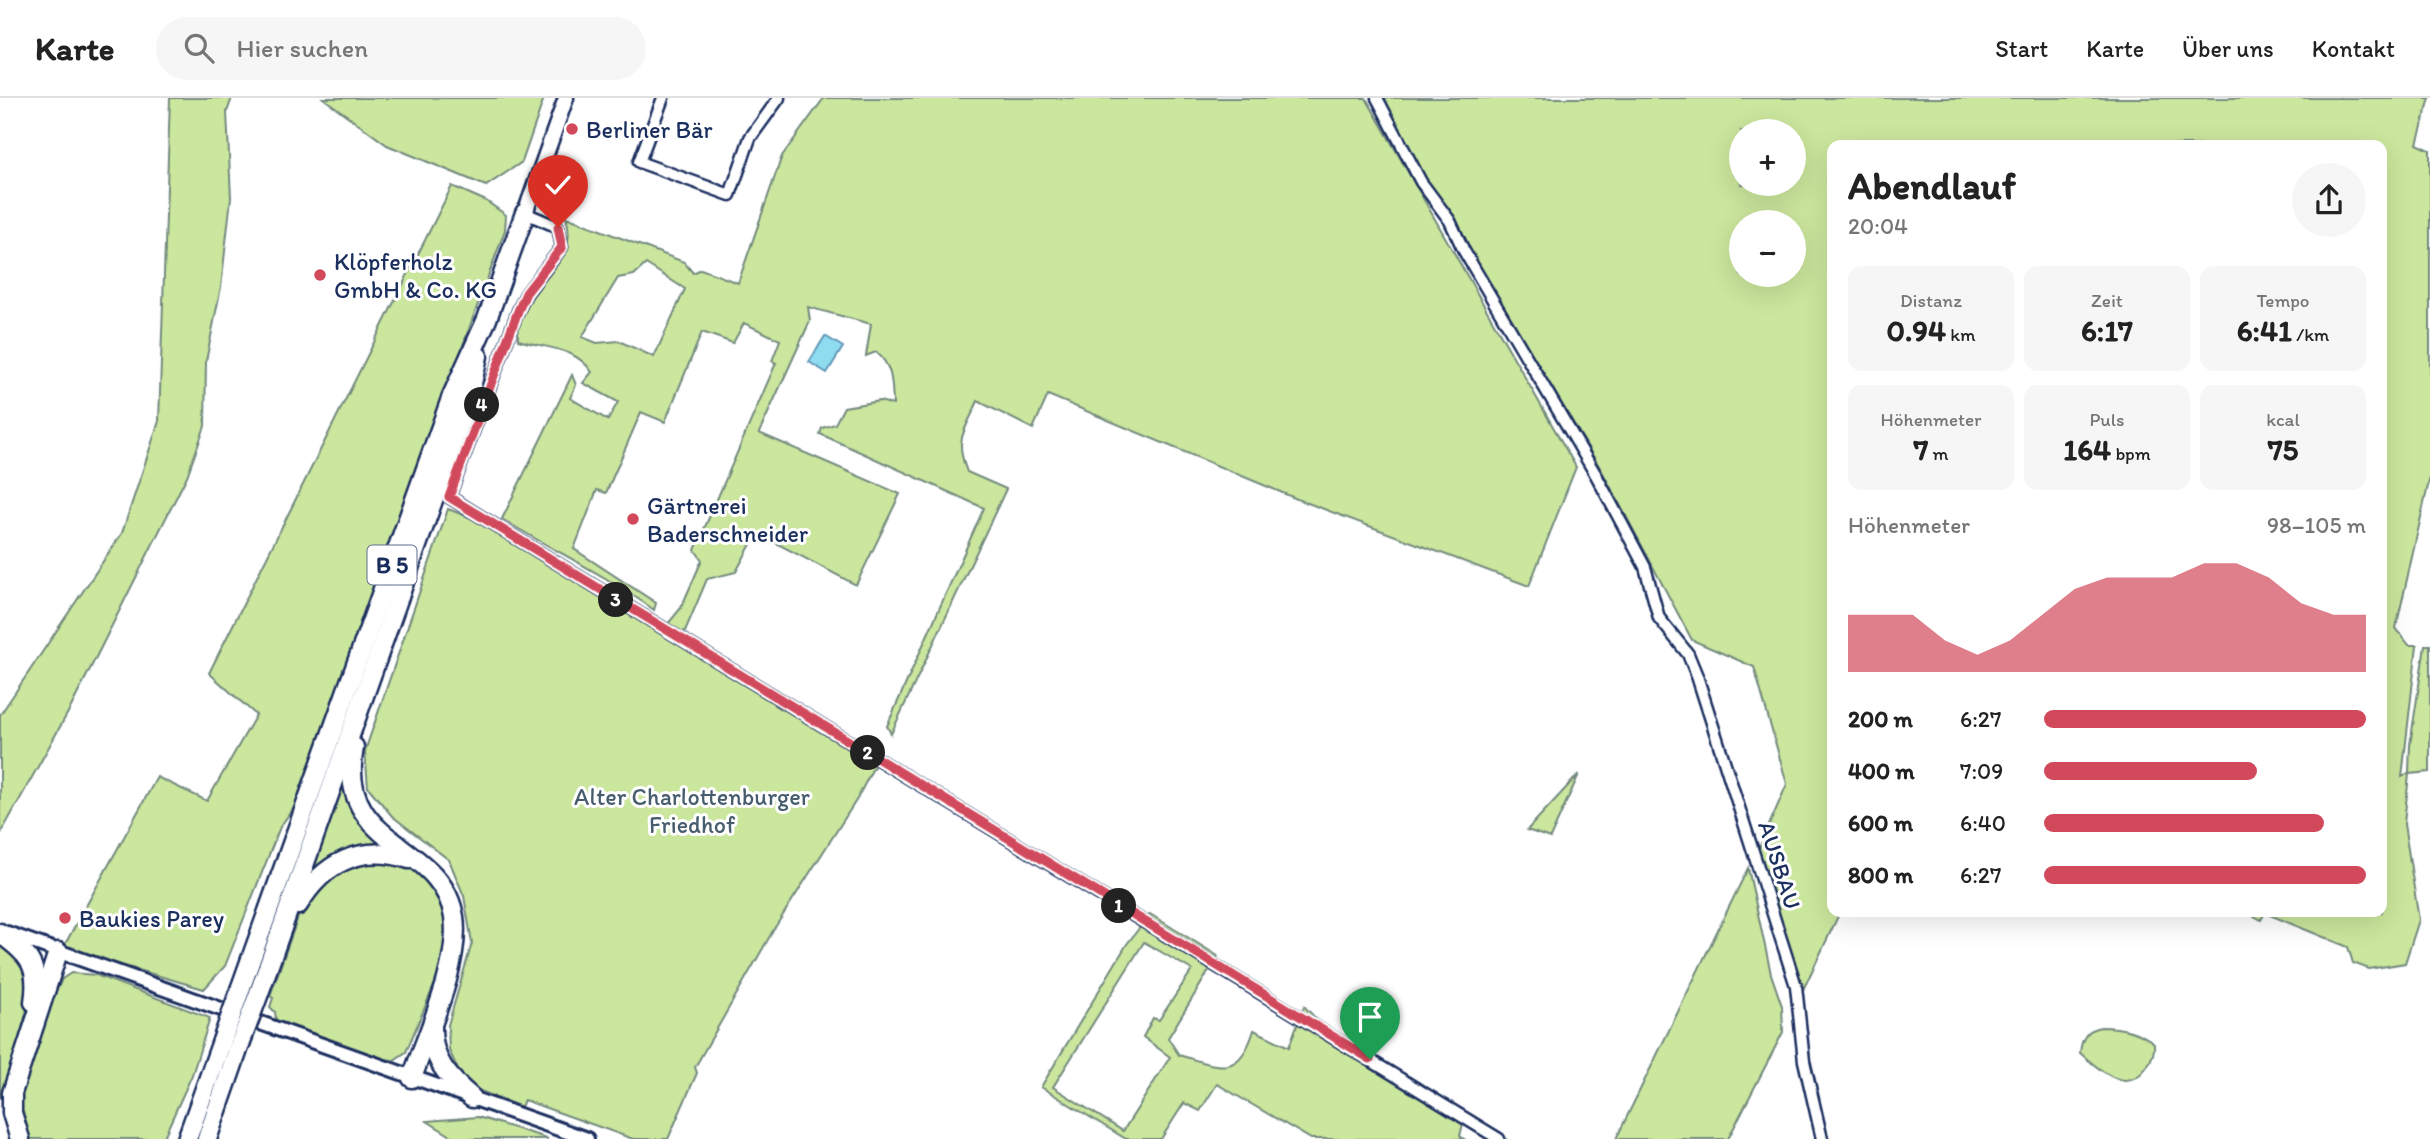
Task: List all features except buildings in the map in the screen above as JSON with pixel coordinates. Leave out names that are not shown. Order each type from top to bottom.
[{"type":"highway","name":"B 5","points":[[207,1139],[231,1044],[241,987],[452,396],[487,319],[526,213]]},
{"type":"highway","name":"B 5","points":[[187,1139],[200,1103],[259,993],[468,401],[487,319]]},
{"type":"highway","points":[[369,686],[351,760],[355,794],[371,823],[439,881],[455,920],[452,955],[412,1078]]},
{"type":"highway","points":[[272,954],[304,895],[326,869],[365,853],[387,853],[420,863]]},
{"type":"highway","points":[[0,931],[31,959],[36,987],[29,1035]]},
{"type":"highway","points":[[20,1139],[12,1113],[12,1093],[58,952]]},
{"type":"highway","points":[[433,1016],[432,1040],[441,1067],[450,1080],[472,1098]]},
{"type":"highway","points":[[177,1139],[200,1103]]},
{"type":"main road","name":"B 5","points":[[526,213],[566,98]]},
{"type":"main road","points":[[0,931],[587,1139]]},
{"type":"street","points":[[663,98],[639,162],[730,195],[750,138],[779,98]]},
{"type":"street","name":"AUSBAU","points":[[1377,98],[1422,182],[1450,221],[1464,251],[1596,475],[1645,567],[1659,618],[1688,654],[1796,986],[1804,1061],[1822,1139]]},
{"type":"street","points":[[526,213],[558,227],[562,247],[526,293],[449,497],[1499,1139]]},
{"type":"green space","points":[[170,98],[232,98],[227,112],[231,198],[221,287],[206,361],[205,426],[187,476],[71,707],[0,835],[0,715],[122,533],[159,421]]},
{"type":"green space","points":[[323,98],[544,98],[522,162],[486,186],[387,145]]},
{"type":"green space","points":[[824,98],[1366,98],[1576,467],[1529,586],[1297,499],[1048,395],[1033,429],[978,401],[962,436],[963,460],[967,472],[1006,489],[891,734],[887,726],[984,508],[820,434],[822,428],[835,424],[844,407],[880,401],[893,405],[892,382],[882,357],[876,352],[866,356],[871,324],[808,307],[810,321],[759,433],[900,494],[856,585],[757,533],[736,572],[707,579],[683,636],[667,625],[681,608],[702,560],[695,550],[776,363],[772,361],[780,340],[744,323],[733,343],[702,332],[665,422],[641,412],[606,493],[597,490],[574,549],[656,603],[654,610],[617,585],[502,519],[572,375],[576,385],[570,398],[608,420],[618,402],[583,383],[592,372],[577,358],[559,350],[518,340],[519,321],[535,291],[565,252],[569,236],[566,217],[684,262],[693,273],[701,269],[738,283],[782,156]],"holes":[[[646,264],[685,289],[654,357],[619,341],[597,343],[582,337],[618,278],[634,275]]]},
{"type":"green space","points":[[1380,98],[2430,98],[2417,144],[2430,150],[2430,477],[2396,628],[2409,645],[2417,645],[2402,777],[2409,773],[2410,745],[2425,645],[2430,645],[2430,772],[2409,774],[2404,824],[2419,920],[2405,963],[2369,969],[2353,963],[2348,947],[2275,917],[2387,917],[2387,140],[1827,140],[1827,917],[1838,917],[1803,990],[1757,853],[1787,784],[1754,667],[1692,640],[1602,471],[1452,220],[1424,180]]},
{"type":"green space","points":[[452,186],[486,201],[506,215],[505,230],[295,806],[280,827],[225,966],[204,989],[63,948],[157,777],[207,801],[256,715],[209,673]]},
{"type":"green space","name":"Alter Charlottenburger Friedhof","points":[[448,509],[474,519],[775,703],[774,705],[782,710],[784,708],[875,764],[857,799],[774,929],[695,1067],[697,1073],[668,1139],[633,1139],[524,1100],[521,1107],[478,1090],[458,1070],[449,1050],[448,1025],[472,943],[464,896],[449,860],[392,816],[368,787],[365,751]]},
{"type":"green space","points":[[347,772],[397,849],[315,873],[313,869]]},
{"type":"green space","points":[[1579,774],[1550,838],[1527,830]]},
{"type":"green space","points":[[364,857],[411,865],[425,875],[445,905],[448,942],[438,976],[406,1052],[394,1060],[381,1059],[276,1022],[275,1012],[270,1007],[273,998],[270,996],[301,909],[315,888]]},
{"type":"green space","points":[[1748,868],[1771,974],[1782,1006],[1783,1032],[1728,1139],[1616,1139]]},
{"type":"green space","points":[[1150,914],[1218,956],[1168,1038],[1179,1055],[1216,1065],[1234,1063],[1242,1056],[1254,1030],[1289,1047],[1304,1006],[1322,1025],[1380,1060],[1385,1074],[1463,1124],[1460,1136],[1464,1139],[1311,1139],[1217,1084],[1200,1111],[1184,1103],[1161,1139],[1126,1139],[1041,1087],[1127,944]],"holes":[[[1144,942],[1192,970],[1159,1020],[1153,1018],[1143,1037],[1170,1057],[1123,1131],[1053,1087]]]},
{"type":"green space","points":[[0,941],[23,957],[32,990],[6,1090],[0,1096]]},
{"type":"green space","points":[[71,973],[96,975],[210,1018],[192,1075],[163,1139],[27,1139],[18,1094],[48,1009],[62,979]]},
{"type":"green space","points":[[2101,1027],[2129,1030],[2154,1043],[2150,1062],[2138,1076],[2129,1080],[2112,1077],[2080,1053],[2086,1035]]},
{"type":"green space","points":[[478,1117],[548,1139],[456,1139],[427,1121]]},
{"type":"water","points":[[825,336],[843,347],[827,373],[809,362]]},
{"type":"place","name":"Berliner Bär","points":[[572,129]]},
{"type":"place","name":"Klöpferholz GmbH & Co. KG","points":[[320,275]]},
{"type":"place","name":"Gärtnerei Baderschneider","points":[[633,519]]},
{"type":"place","name":"Baukies Parey","points":[[65,918]]},
{"type":"route","points":[[558,227],[562,247],[526,293],[449,497],[1370,1059]]}]
